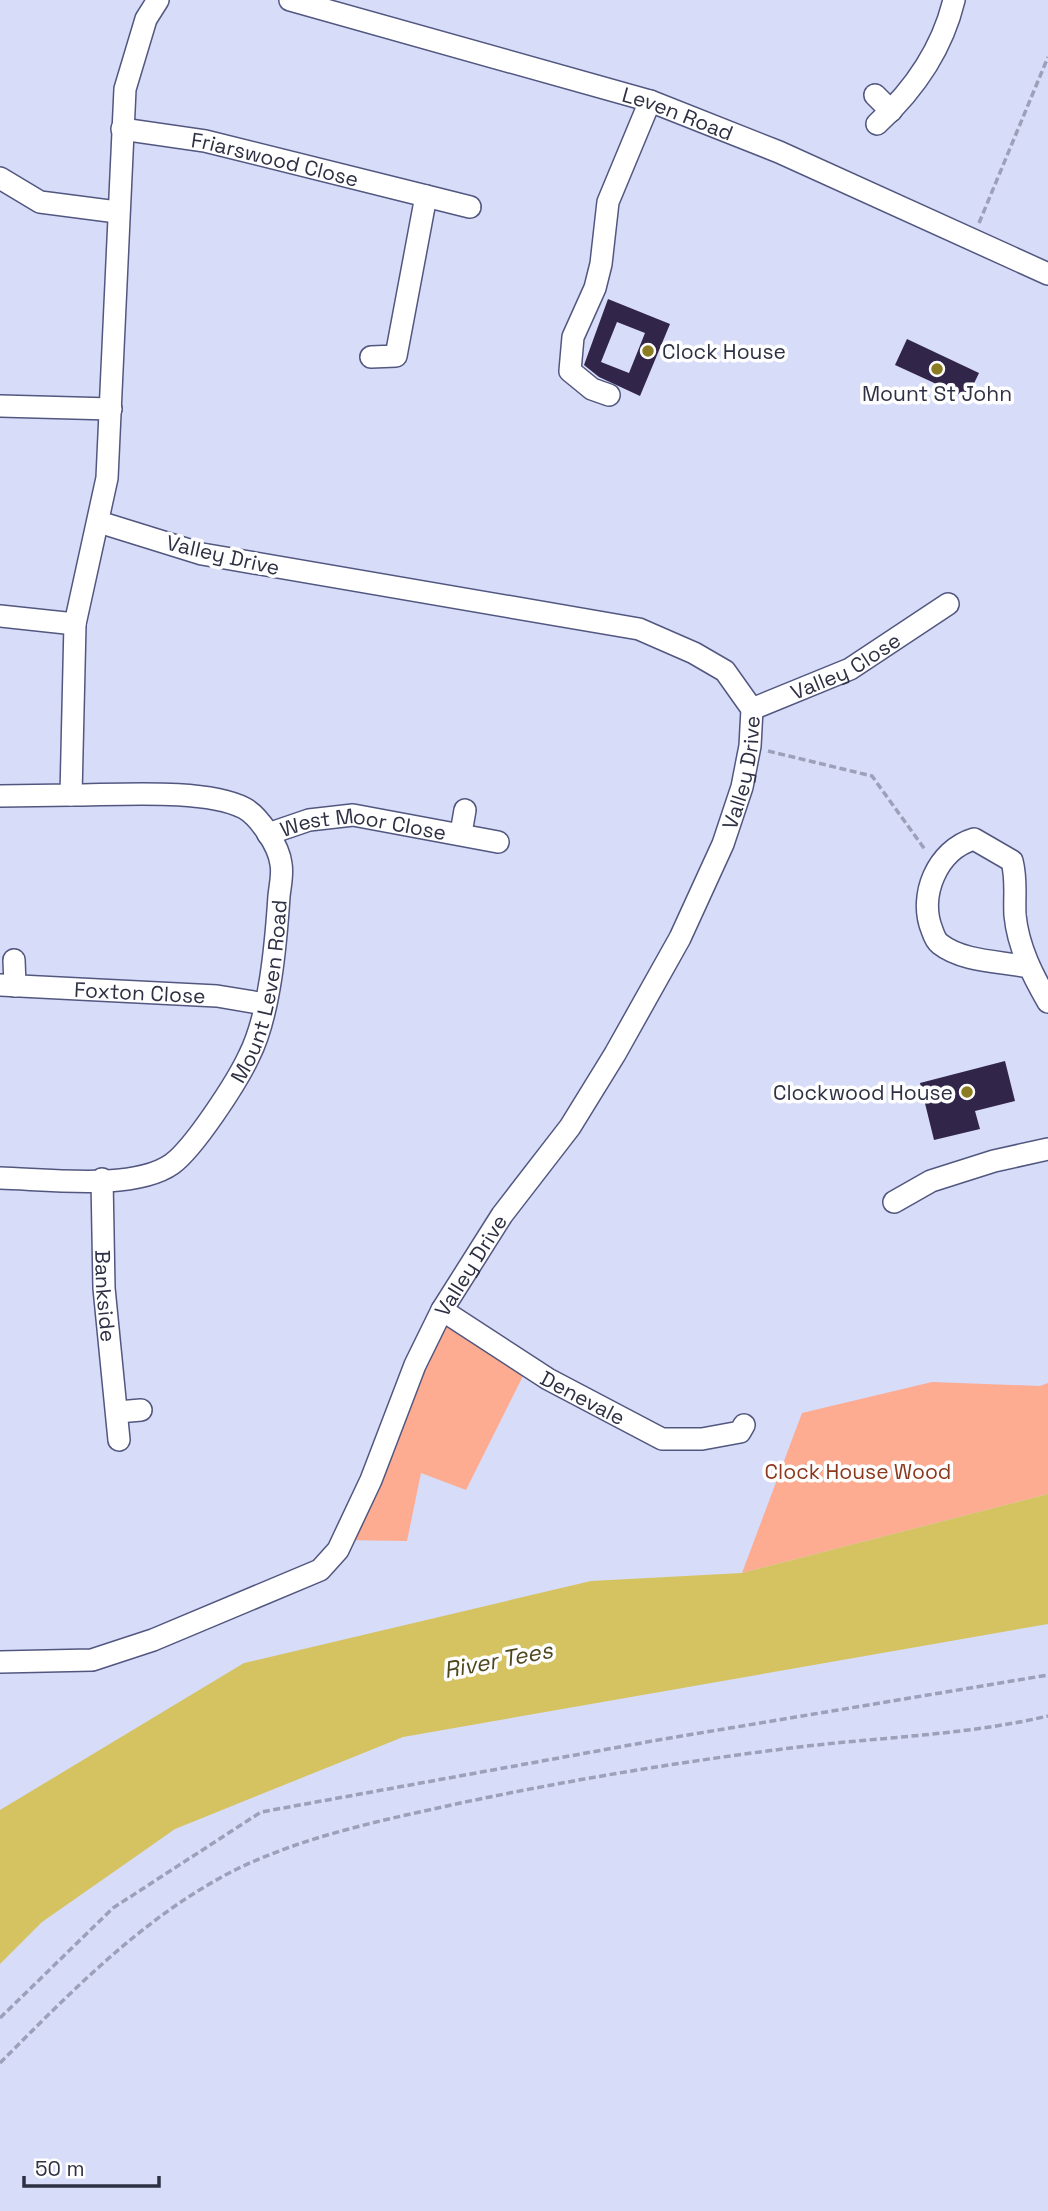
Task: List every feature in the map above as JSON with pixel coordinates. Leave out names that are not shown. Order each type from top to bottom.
[{"type":"street","points":[[71,794],[75,624],[107,478],[117,212],[125,89],[146,19],[158,0]]},
{"type":"street","name":"Leven Road","points":[[290,0],[650,101],[779,152],[1048,274]]},
{"type":"street","points":[[875,95],[884,118],[931,61],[949,21],[954,0]]},
{"type":"street","points":[[609,395],[592,389],[570,370],[573,337],[595,288],[608,202],[650,101]]},
{"type":"street","name":"Friarswood Close","points":[[122,129],[205,141],[470,207]]},
{"type":"street","points":[[0,178],[40,202],[117,212]]},
{"type":"street","points":[[372,357],[396,356],[426,196]]},
{"type":"street","points":[[0,406],[111,409]]},
{"type":"street","name":"Valley Drive","points":[[0,1662],[92,1660],[153,1640],[320,1570],[338,1550],[371,1480],[415,1365],[442,1310],[502,1215],[570,1127],[615,1054],[680,938],[723,844],[742,787],[750,746],[752,709],[725,671],[694,653],[639,629],[202,554],[99,522]]},
{"type":"street","name":"Valley Close","points":[[752,709],[850,669],[936,603]]},
{"type":"street","points":[[0,616],[75,624]]},
{"type":"street","name":"Mount Leven Road","points":[[0,796],[71,794],[209,797],[245,808],[268,834],[281,863],[276,938],[265,1004],[250,1055],[200,1131],[172,1163],[143,1176],[102,1179],[0,1178]]},
{"type":"street","name":"West Moor Close","points":[[461,833],[465,810]]},
{"type":"street","name":"West Moor Close","points":[[268,834],[309,820],[353,815],[498,842]]},
{"type":"street","points":[[1028,967],[961,956],[937,943],[925,913],[938,866],[959,844],[974,839],[1012,861],[1017,882],[1015,916],[1028,967],[1048,1002]]},
{"type":"street","name":"Foxton Close","points":[[14,961],[8,985],[217,996],[265,1004]]},
{"type":"street","points":[[902,1204],[931,1181],[994,1161],[1048,1149]]},
{"type":"street","name":"Bankside","points":[[102,1179],[104,1288],[120,1440]]},
{"type":"street","name":"Denevale","points":[[442,1310],[548,1379],[662,1439],[702,1439],[740,1424]]},
{"type":"street","points":[[118,1412],[141,1409]]},
{"type":"path","points":[[972,241],[1048,57]]},
{"type":"path","points":[[750,746],[872,776],[938,866]]},
{"type":"path","points":[[0,2018],[113,1908],[261,1812],[658,1740],[1048,1675]]},
{"type":"path","points":[[0,2063],[138,1932],[238,1869],[293,1846],[396,1817],[546,1785],[798,1748],[935,1733],[1048,1716]]},
{"type":"green space","points":[[442,1310],[528,1366],[466,1490],[421,1473],[407,1541],[343,1540]]},
{"type":"green space","name":"Clock House Wood","points":[[932,1382],[1040,1386],[1048,1383],[1048,1494],[742,1573],[802,1413]]},
{"type":"water","name":"River Tees","points":[[1048,1494],[1048,1624],[403,1737],[175,1829],[42,1922],[0,1964],[0,1810],[244,1663],[591,1581],[742,1573]]},
{"type":"building","name":"Clock House","points":[[608,299],[670,324],[640,396],[599,377],[584,365]],"holes":[[[617,322],[645,333],[629,373],[601,362]]]},
{"type":"building","name":"Mount St John","points":[[907,339],[979,373],[967,398],[895,365]]},
{"type":"building","name":"Clockwood House","points":[[1005,1061],[1015,1101],[975,1111],[980,1129],[934,1140],[920,1083]]},
{"type":"place","name":"Clock House","points":[[648,351]]},
{"type":"place","name":"Mount St John","points":[[937,369]]},
{"type":"place","name":"Clockwood House","points":[[967,1092]]}]
